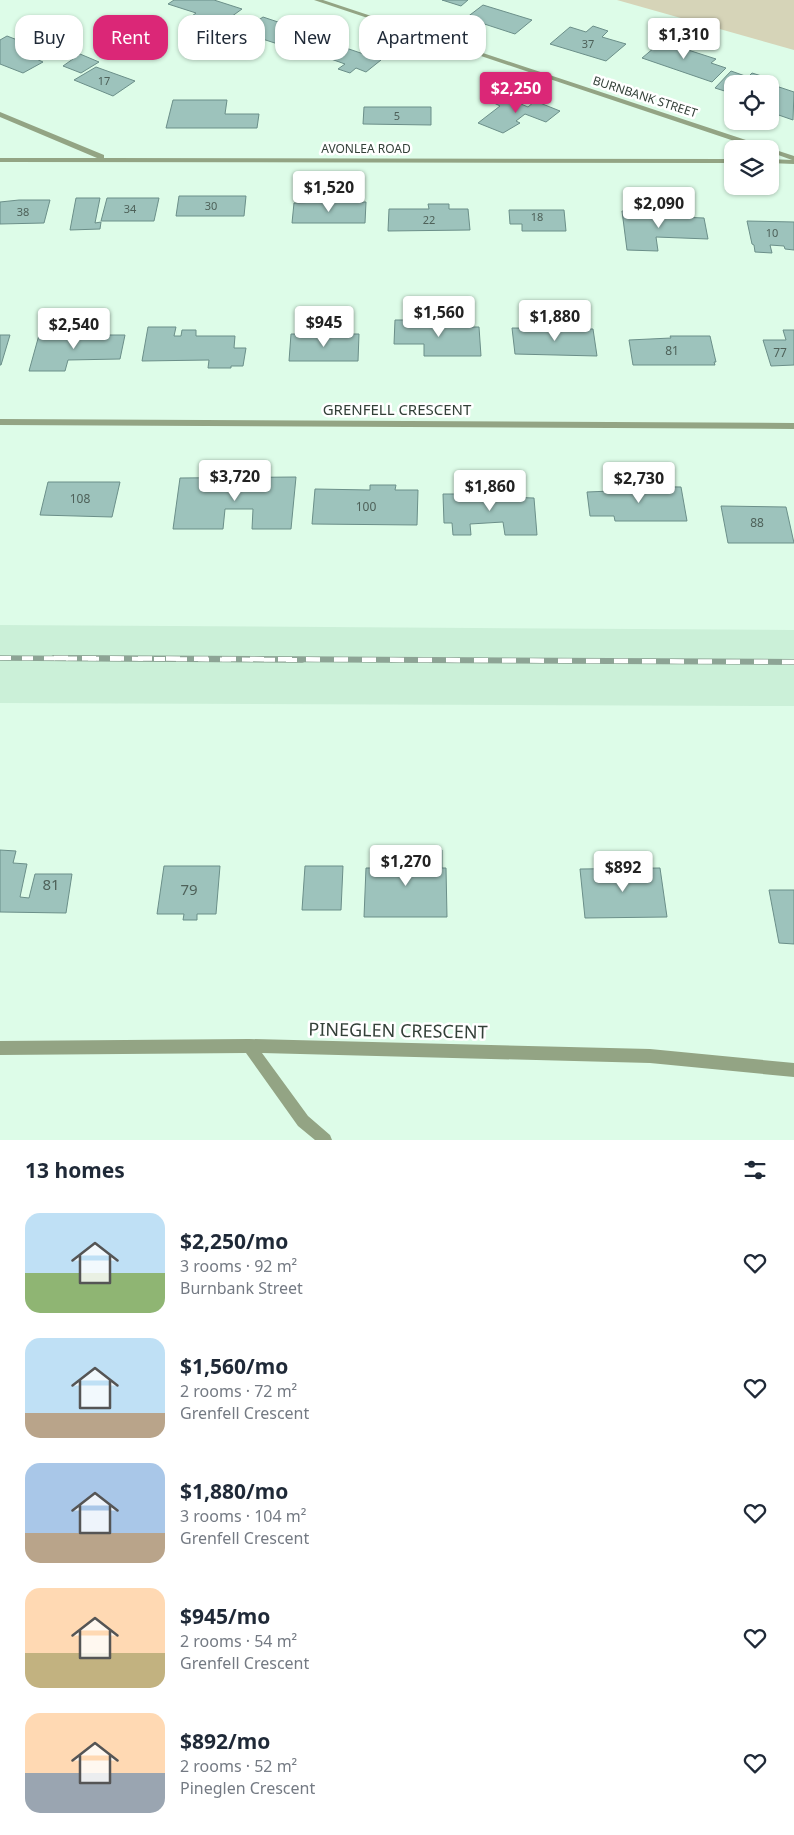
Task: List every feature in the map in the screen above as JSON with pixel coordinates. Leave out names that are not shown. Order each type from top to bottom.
[{"type":"street","name":"BURNBANK STREET","points":[[317,0],[739,140]]},
{"type":"street","points":[[0,114],[106,159]]},
{"type":"street","points":[[779,154],[794,160]]},
{"type":"street","name":"AVONLEA ROAD","points":[[0,160],[724,161]]},
{"type":"street","points":[[779,161],[794,160]]},
{"type":"street","name":"GRENFELL CRESCENT","points":[[0,422],[794,426]]},
{"type":"street","points":[[249,1046],[303,1121],[325,1140]]},
{"type":"street","name":"PINEGLEN CRESCENT","points":[[0,1048],[249,1046],[650,1056],[794,1070]]},
{"type":"shaded area","points":[[617,0],[794,0],[794,50]]},
{"type":"shaded area","points":[[0,625],[794,630],[794,706],[0,703]]},
{"type":"building","points":[[174,0],[214,0],[242,9],[234,15],[193,15],[196,13],[168,4]]},
{"type":"building","points":[[442,0],[468,0],[461,6]]},
{"type":"building","points":[[483,5],[532,20],[515,34],[486,25],[486,15],[470,15]]},
{"type":"building","points":[[265,18],[275,21],[275,43],[265,40]]},
{"type":"building","points":[[593,26],[608,31],[602,37],[626,44],[606,61],[550,44],[570,27],[586,32]]},
{"type":"building","points":[[7,36],[15,39],[15,60],[39,60],[43,62],[23,73],[0,64],[0,40]]},
{"type":"building","points":[[667,37],[690,45],[685,49],[716,59],[711,63],[726,68],[712,82],[642,58]]},
{"type":"building","points":[[349,49],[359,52],[359,60],[381,60],[366,72],[356,68],[350,73],[338,69],[345,64],[334,60],[349,60]]},
{"type":"building","points":[[83,55],[99,62],[81,73],[63,66],[72,60],[83,60]]},
{"type":"building","points":[[96,67],[135,81],[113,96],[74,80]]},
{"type":"building","points":[[731,71],[742,75],[727,75]]},
{"type":"building","points":[[724,78],[724,91],[715,88]]},
{"type":"building","points":[[779,87],[794,92],[793,120],[779,115]]},
{"type":"building","points":[[502,96],[528,107],[535,101],[560,111],[546,122],[525,114],[516,121],[520,123],[503,133],[478,123],[500,106],[494,103]]},
{"type":"building","points":[[173,100],[227,100],[225,114],[259,114],[257,128],[166,128]]},
{"type":"building","points":[[364,107],[431,107],[431,125],[363,124]]},
{"type":"building","points":[[179,196],[246,196],[244,216],[176,216]]},
{"type":"building","points":[[76,198],[100,198],[95,223],[101,222],[100,229],[70,230]]},
{"type":"building","points":[[107,198],[159,198],[154,221],[101,221]]},
{"type":"building","points":[[50,200],[44,223],[0,224],[0,202]]},
{"type":"building","points":[[366,202],[365,223],[292,223],[294,203]]},
{"type":"building","points":[[428,204],[449,204],[449,209],[468,209],[470,230],[388,231],[389,209],[429,209]]},
{"type":"building","points":[[509,210],[564,210],[566,231],[522,231],[522,224],[510,224]]},
{"type":"building","points":[[622,211],[652,211],[653,216],[704,218],[708,239],[656,237],[658,251],[627,250]]},
{"type":"building","points":[[747,221],[794,222],[794,250],[785,249],[784,246],[770,245],[772,253],[755,252]]},
{"type":"building","points":[[395,320],[430,320],[431,327],[479,327],[481,356],[424,356],[424,344],[394,344]]},
{"type":"building","points":[[148,327],[176,327],[174,336],[181,336],[182,330],[196,330],[196,336],[235,336],[234,348],[246,348],[243,366],[208,368],[209,360],[142,361]]},
{"type":"building","points":[[512,328],[593,329],[597,356],[515,354]]},
{"type":"building","points":[[783,330],[794,330],[794,365],[771,366],[763,340],[786,340]]},
{"type":"building","points":[[291,334],[359,334],[358,361],[289,361]]},
{"type":"building","points":[[0,335],[10,335],[1,365],[0,365]]},
{"type":"building","points":[[39,335],[125,335],[120,359],[68,360],[65,371],[29,371]]},
{"type":"building","points":[[670,336],[710,336],[715,365],[633,365],[629,340],[671,338]]},
{"type":"building","points":[[296,477],[291,529],[252,529],[253,509],[225,509],[223,529],[173,529],[180,478]]},
{"type":"building","points":[[48,482],[120,482],[112,517],[40,515]]},
{"type":"building","points":[[370,485],[396,485],[395,490],[418,490],[417,525],[312,524],[315,489],[370,490]]},
{"type":"building","points":[[610,486],[681,487],[687,521],[615,521],[614,516],[590,516],[587,492],[611,491]]},
{"type":"building","points":[[479,488],[479,494],[534,498],[537,535],[505,535],[503,522],[470,524],[471,535],[453,535],[452,523],[444,523],[443,494],[464,494],[464,489]]},
{"type":"building","points":[[721,506],[786,507],[794,543],[728,543]]},
{"type":"building","points":[[0,850],[16,851],[13,863],[27,864],[20,897],[29,898],[35,874],[72,874],[66,913],[0,912]]},
{"type":"building","points":[[425,850],[442,850],[442,868],[446,868],[447,917],[364,917],[366,868],[371,868],[371,852],[403,853],[403,868],[426,868]]},
{"type":"building","points":[[164,866],[220,866],[216,914],[197,914],[197,920],[183,920],[184,914],[157,914]]},
{"type":"building","points":[[305,866],[343,866],[341,910],[302,910]]},
{"type":"building","points":[[660,868],[667,917],[585,918],[580,869]]},
{"type":"building","points":[[769,890],[794,890],[794,944],[779,943]]},
{"type":"railway","points":[[0,658],[302,660]]},
{"type":"railway","points":[[54,658],[794,662]]}]
